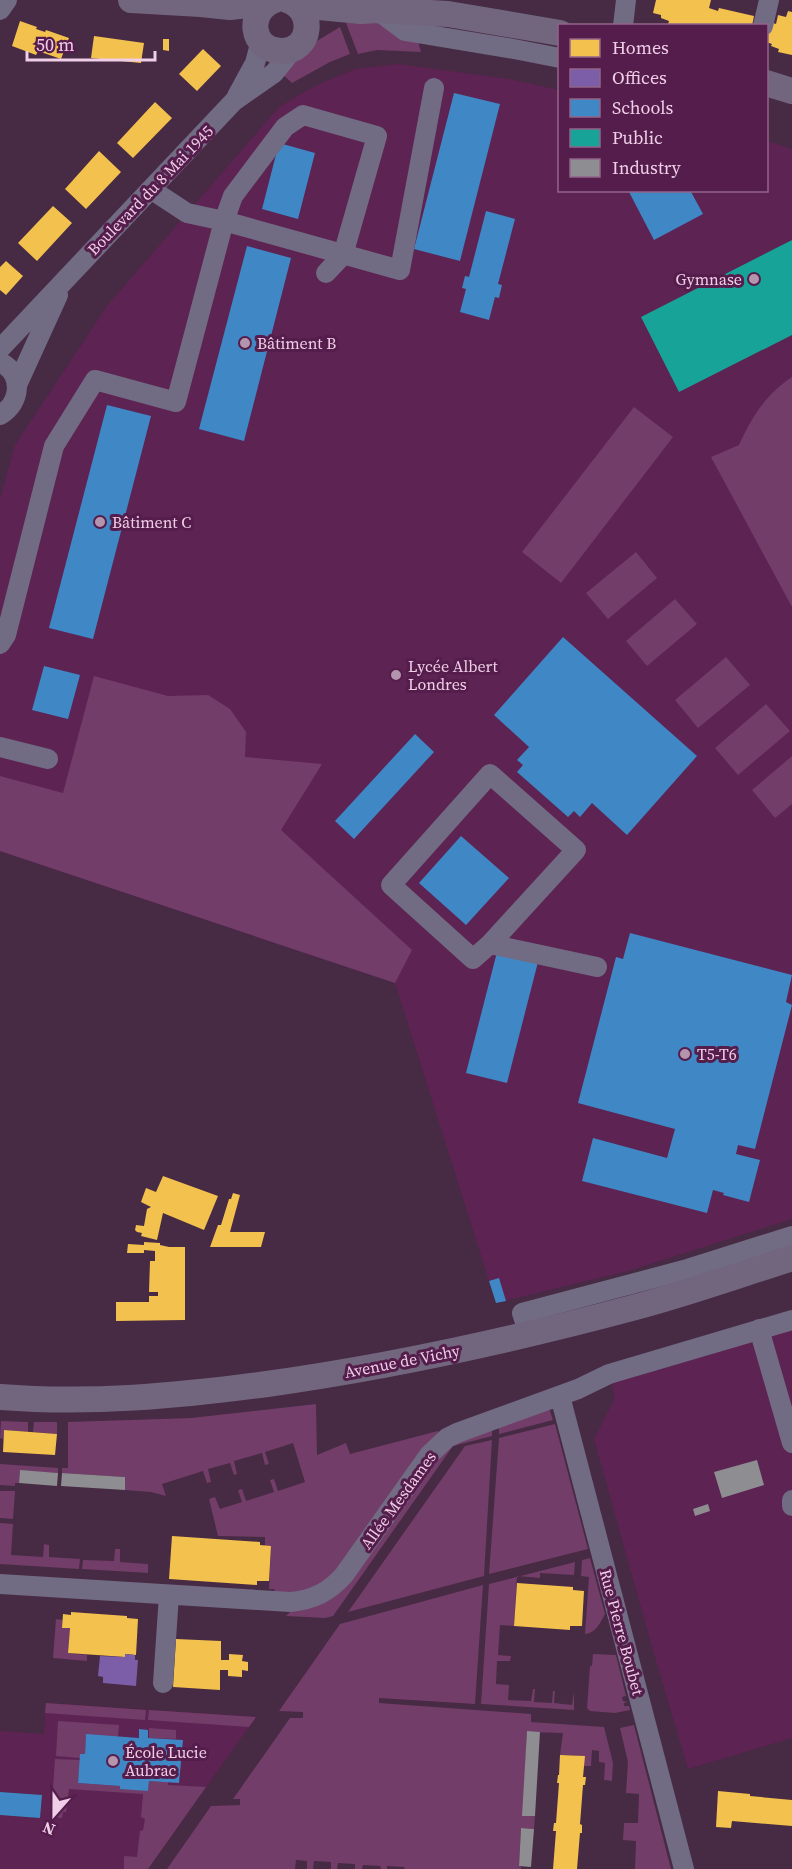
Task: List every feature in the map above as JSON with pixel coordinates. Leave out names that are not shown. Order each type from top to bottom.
[{"type":"main road","name":"Boulevard du 8 Mai 1945","points":[[131,0],[230,7],[282,2],[448,14],[558,33]]},
{"type":"main road","points":[[230,7],[266,46],[280,51],[298,44],[307,26],[303,11],[282,2],[258,14],[258,35]]},
{"type":"main road","name":"Boulevard du 8 Mai 1945","points":[[298,44],[369,10]]},
{"type":"main road","name":"Avenue de Vichy","points":[[0,1397],[106,1399],[206,1392],[330,1375],[491,1344],[526,1324],[633,1308],[792,1258]]},
{"type":"street","points":[[0,10],[7,0]]},
{"type":"street","points":[[623,24],[626,0]]},
{"type":"street","points":[[763,24],[769,0]]},
{"type":"street","points":[[369,10],[405,32],[558,58]]},
{"type":"street","name":"Boulevard du 8 Mai 1945","points":[[234,102],[255,63],[258,35]]},
{"type":"street","name":"Boulevard du 8 Mai 1945","points":[[0,349],[234,102],[274,73],[298,44]]},
{"type":"street","points":[[152,190],[187,213],[224,221],[400,270],[434,88]]},
{"type":"street","points":[[0,644],[6,635],[54,446],[95,380],[176,402],[224,221],[233,196],[285,128],[303,115],[377,136],[344,255],[326,273]]},
{"type":"street","name":"Boulevard du 8 Mai 1945","points":[[0,415],[13,404],[17,395],[17,385],[66,279]]},
{"type":"street","points":[[0,363],[11,370],[17,385]]},
{"type":"street","points":[[0,747],[48,759]]},
{"type":"street","points":[[490,774],[576,850],[490,944],[473,959],[391,885],[490,774]]},
{"type":"street","points":[[490,944],[597,967]]},
{"type":"street","points":[[526,1324],[792,1236]]},
{"type":"street","name":"Allée Mesdames","points":[[0,1584],[290,1602],[314,1598],[326,1592],[344,1575],[429,1455],[457,1432],[587,1386],[609,1374],[792,1320]]},
{"type":"street","points":[[759,1329],[792,1443]]},
{"type":"street","name":"Rue Pierre Boubet","points":[[560,1396],[684,1869]]},
{"type":"street","points":[[792,1500],[792,1506]]},
{"type":"street","points":[[163,1683],[169,1595]]},
{"type":"shaded area","points":[[357,20],[376,22],[417,38],[421,52],[377,50],[358,54],[346,23]]},
{"type":"shaded area","points":[[340,27],[350,54],[292,83],[281,73],[310,45]]},
{"type":"shaded area","name":"Lycée Albert Londres","points":[[398,64],[509,79],[558,90],[558,192],[768,192],[768,141],[792,149],[792,1219],[628,1271],[496,1303],[395,983],[0,851],[0,499],[15,445],[107,306],[279,107],[315,86],[355,69]]},
{"type":"shaded area","points":[[792,377],[792,607],[711,457],[739,445],[760,407],[774,391]]},
{"type":"shaded area","points":[[634,407],[673,437],[561,583],[522,552]]},
{"type":"shaded area","points":[[636,552],[657,578],[608,619],[586,593]]},
{"type":"shaded area","points":[[675,599],[697,624],[647,666],[626,641]]},
{"type":"shaded area","points":[[726,657],[750,685],[698,728],[675,700]]},
{"type":"shaded area","points":[[94,676],[168,696],[208,695],[230,709],[246,732],[245,757],[322,764],[281,830],[412,950],[395,983],[0,851],[0,776],[63,793]]},
{"type":"shaded area","points":[[766,704],[790,731],[738,775],[715,748]]},
{"type":"shaded area","points":[[792,756],[792,804],[775,818],[752,790]]},
{"type":"shaded area","points":[[792,1320],[792,1738],[688,1769],[594,1439],[615,1398],[609,1374]]},
{"type":"shaded area","points":[[316,1404],[317,1455],[346,1443],[350,1454],[438,1431],[439,1433],[338,1569],[326,1581],[301,1593],[275,1593],[274,1589],[269,1589],[271,1546],[265,1546],[265,1537],[218,1536],[209,1499],[215,1497],[220,1509],[242,1502],[238,1490],[242,1489],[246,1501],[274,1492],[270,1480],[274,1479],[278,1491],[305,1482],[293,1443],[265,1452],[269,1464],[265,1465],[262,1453],[234,1461],[237,1474],[234,1475],[230,1463],[208,1469],[211,1482],[207,1483],[203,1471],[162,1484],[166,1496],[125,1490],[125,1477],[62,1473],[62,1468],[68,1468],[68,1422],[191,1418]]},
{"type":"shaded area","points":[[549,1408],[553,1420],[499,1434],[499,1426]]},
{"type":"shaded area","points":[[1,1421],[28,1422],[28,1432],[4,1430],[3,1439],[0,1438]]},
{"type":"shaded area","points":[[34,1422],[57,1422],[57,1434],[33,1432]]},
{"type":"shaded area","points":[[555,1424],[588,1549],[489,1574],[499,1438]]},
{"type":"shaded area","points":[[492,1429],[492,1436],[453,1446],[333,1616],[325,1618],[286,1616],[291,1611],[304,1609],[438,1457],[451,1446]]},
{"type":"shaded area","points":[[492,1440],[484,1576],[348,1612],[465,1446]]},
{"type":"shaded area","points":[[0,1464],[58,1468],[58,1473],[20,1471],[19,1483],[15,1483],[15,1486],[0,1485]]},
{"type":"shaded area","points":[[0,1491],[15,1491],[13,1519],[0,1518]]},
{"type":"shaded area","points":[[0,1523],[13,1524],[11,1555],[43,1557],[44,1544],[49,1545],[49,1557],[80,1559],[79,1569],[0,1564]]},
{"type":"shaded area","points":[[115,1549],[120,1549],[120,1562],[148,1564],[148,1573],[82,1569],[83,1560],[114,1561]]},
{"type":"shaded area","points":[[590,1558],[605,1614],[595,1630],[585,1634],[589,1577],[581,1576],[582,1560]]},
{"type":"shaded area","points":[[575,1562],[574,1575],[540,1573],[540,1578],[519,1576]]},
{"type":"shaded area","points":[[517,1577],[514,1626],[500,1625],[498,1655],[511,1656],[510,1661],[497,1661],[496,1684],[509,1685],[508,1700],[531,1701],[533,1689],[535,1689],[534,1702],[552,1703],[553,1691],[555,1691],[554,1703],[572,1705],[574,1692],[574,1710],[481,1704],[489,1584]]},
{"type":"shaded area","points":[[483,1585],[475,1704],[379,1698],[379,1703],[531,1714],[531,1722],[604,1727],[613,1763],[612,1781],[604,1780],[605,1763],[599,1762],[599,1751],[592,1750],[591,1766],[584,1766],[584,1756],[560,1755],[563,1733],[527,1732],[523,1816],[535,1816],[534,1829],[521,1828],[519,1866],[521,1869],[405,1869],[404,1867],[387,1866],[387,1869],[381,1869],[380,1866],[363,1865],[362,1869],[355,1869],[355,1864],[338,1863],[337,1869],[331,1869],[331,1862],[314,1861],[313,1869],[307,1869],[307,1861],[296,1860],[295,1869],[167,1869],[211,1806],[240,1805],[240,1799],[233,1799],[290,1718],[303,1718],[303,1712],[279,1711],[340,1624]]},
{"type":"shaded area","points":[[56,1619],[63,1620],[62,1628],[70,1628],[68,1653],[87,1655],[87,1661],[53,1658]]},
{"type":"shaded area","points":[[593,1654],[616,1655],[626,1696],[622,1697],[623,1701],[628,1702],[624,1703],[624,1706],[629,1706],[630,1710],[615,1713],[590,1711],[587,1708]]},
{"type":"shaded area","name":"École Lucie Aubrac","points":[[46,1703],[256,1717],[148,1869],[0,1869],[0,1815],[40,1818],[42,1795],[0,1792],[0,1731],[44,1734]]},
{"type":"shaded area","points":[[46,1703],[146,1710],[145,1720],[45,1713]]},
{"type":"shaded area","points":[[149,1710],[256,1717],[249,1727],[148,1720]]},
{"type":"shaded area","points":[[58,1721],[119,1725],[118,1737],[86,1735],[85,1754],[80,1754],[80,1758],[56,1756]]},
{"type":"shaded area","points":[[634,1725],[671,1869],[635,1869],[636,1841],[623,1840],[624,1823],[638,1823],[639,1794],[626,1793],[628,1762],[620,1728]]},
{"type":"shaded area","points":[[149,1728],[176,1730],[176,1739],[149,1738]]},
{"type":"shaded area","points":[[55,1759],[80,1760],[78,1783],[148,1791],[149,1781],[168,1782],[168,1785],[206,1787],[148,1869],[124,1869],[124,1856],[137,1857],[140,1831],[143,1830],[145,1819],[141,1817],[143,1794],[69,1789],[66,1812],[63,1812],[62,1818],[51,1817]]},
{"type":"building: Homes","points":[[656,0],[711,0],[709,8],[754,16],[752,24],[668,24],[669,21],[661,18],[661,15],[653,13]]},
{"type":"building: Homes","points":[[788,11],[792,12],[792,55],[778,52],[779,49],[768,43],[770,22],[776,24],[778,15],[786,17]]},
{"type":"building: Homes","points":[[20,21],[37,27],[36,29],[69,38],[61,59],[38,51],[36,55],[12,46]]},
{"type":"building: Homes","points":[[94,36],[144,43],[141,63],[91,58]]},
{"type":"building: Homes","points":[[163,39],[169,39],[169,51],[163,50]]},
{"type":"building: Homes","points":[[203,49],[221,66],[197,91],[179,74]]},
{"type":"building: Homes","points":[[155,102],[172,118],[133,158],[117,143]]},
{"type":"building: Homes","points":[[99,151],[121,172],[86,209],[65,189]]},
{"type":"building: Homes","points":[[53,206],[72,223],[37,261],[18,243]]},
{"type":"building: Homes","points":[[6,261],[23,276],[6,295],[0,290],[0,267]]},
{"type":"building: Homes","points":[[163,1176],[218,1196],[204,1230],[163,1213],[157,1240],[141,1236],[142,1233],[135,1230],[136,1225],[144,1226],[147,1209],[151,1207],[141,1202],[146,1188],[156,1192]]},
{"type":"building: Homes","points":[[233,1193],[240,1195],[230,1232],[265,1232],[261,1247],[210,1247]]},
{"type":"building: Homes","points":[[144,1242],[160,1243],[160,1245],[169,1247],[185,1247],[185,1320],[116,1321],[116,1302],[149,1302],[149,1296],[158,1296],[158,1292],[149,1292],[150,1261],[155,1261],[155,1251],[127,1253],[128,1244],[144,1245]]},
{"type":"building: Homes","points":[[4,1430],[57,1434],[55,1455],[3,1452]]},
{"type":"building: Homes","points":[[172,1536],[260,1542],[260,1545],[271,1546],[269,1581],[257,1581],[257,1585],[169,1579]]},
{"type":"building: Homes","points":[[517,1583],[573,1587],[573,1590],[584,1591],[582,1626],[570,1626],[570,1630],[514,1626]]},
{"type":"building: Homes","points":[[71,1612],[127,1616],[127,1618],[138,1619],[136,1655],[125,1654],[125,1657],[68,1653],[70,1628],[62,1628],[63,1614],[71,1615]]},
{"type":"building: Homes","points":[[176,1639],[221,1641],[221,1660],[229,1660],[229,1654],[243,1655],[242,1661],[248,1662],[248,1671],[242,1670],[242,1677],[228,1676],[228,1670],[220,1670],[220,1690],[173,1687]]},
{"type":"building: Homes","points":[[560,1755],[585,1756],[583,1777],[586,1777],[585,1785],[583,1785],[580,1824],[582,1833],[580,1833],[577,1869],[553,1869],[556,1831],[553,1831],[554,1823],[556,1823]]},
{"type":"building: Homes","points":[[718,1791],[792,1800],[792,1826],[732,1821],[731,1828],[716,1827]]},
{"type":"building: Offices","points":[[125,1654],[135,1655],[135,1660],[138,1660],[136,1686],[103,1683],[103,1677],[98,1676],[100,1656],[125,1657]]},
{"type":"building: Schools","points":[[454,93],[500,104],[460,261],[414,249]]},
{"type":"building: Schools","points":[[279,143],[315,153],[298,219],[262,209]]},
{"type":"building: Schools","points":[[629,192],[691,192],[703,214],[654,240]]},
{"type":"building: Schools","points":[[486,211],[515,219],[498,284],[502,285],[499,298],[495,297],[489,320],[460,312],[466,289],[462,288],[465,276],[469,277]]},
{"type":"building: Schools","name":"Bâtiment B","points":[[247,246],[291,258],[244,441],[199,429]]},
{"type":"building: Schools","name":"Bâtiment C","points":[[107,405],[151,416],[93,639],[49,628]]},
{"type":"building: Schools","points":[[563,637],[697,756],[627,835],[592,803],[580,817],[574,811],[568,817],[517,772],[523,765],[517,760],[529,747],[494,715]]},
{"type":"building: Schools","points":[[44,666],[80,675],[68,719],[32,710]]},
{"type":"building: Schools","points":[[415,734],[434,752],[354,839],[335,821]]},
{"type":"building: Schools","points":[[461,836],[509,878],[466,925],[419,883]]},
{"type":"building: Schools","name":"T5-T6","points":[[630,933],[792,975],[786,1002],[792,1005],[755,1149],[738,1145],[736,1154],[760,1160],[749,1202],[713,1190],[707,1213],[582,1181],[593,1138],[667,1158],[675,1129],[578,1103],[616,957],[623,959]]},
{"type":"building: Schools","points":[[497,952],[538,962],[507,1083],[466,1073]]},
{"type":"building: Schools","points":[[499,1278],[506,1301],[496,1303],[489,1281]]},
{"type":"building: Schools","points":[[139,1729],[148,1730],[148,1738],[183,1740],[179,1783],[149,1781],[148,1791],[78,1783],[80,1754],[85,1754],[86,1734],[139,1738]]},
{"type":"building: Schools","points":[[0,1792],[42,1795],[40,1818],[0,1815]]},
{"type":"building: Public","name":"Gymnase","points":[[792,240],[792,335],[679,392],[641,317]]},
{"type":"building: Industry","points":[[757,1460],[764,1485],[722,1498],[714,1472]]},
{"type":"building: Industry","points":[[20,1470],[58,1473],[57,1486],[19,1483]]},
{"type":"building: Industry","points":[[62,1473],[125,1477],[125,1490],[61,1486]]},
{"type":"building: Industry","points":[[708,1504],[710,1511],[695,1516],[693,1509]]},
{"type":"building: Industry","points":[[527,1731],[540,1732],[535,1816],[522,1816]]},
{"type":"building: Industry","points":[[521,1828],[534,1829],[531,1867],[519,1866]]},
{"type":"place","name":"Gymnase","points":[[754,279]]},
{"type":"place","name":"Bâtiment B","points":[[245,343]]},
{"type":"place","name":"Bâtiment C","points":[[100,522]]},
{"type":"place","name":"Lycée Albert Londres","points":[[396,675]]},
{"type":"place","name":"T5-T6","points":[[685,1054]]},
{"type":"place","name":"École Lucie Aubrac","points":[[113,1761]]}]
